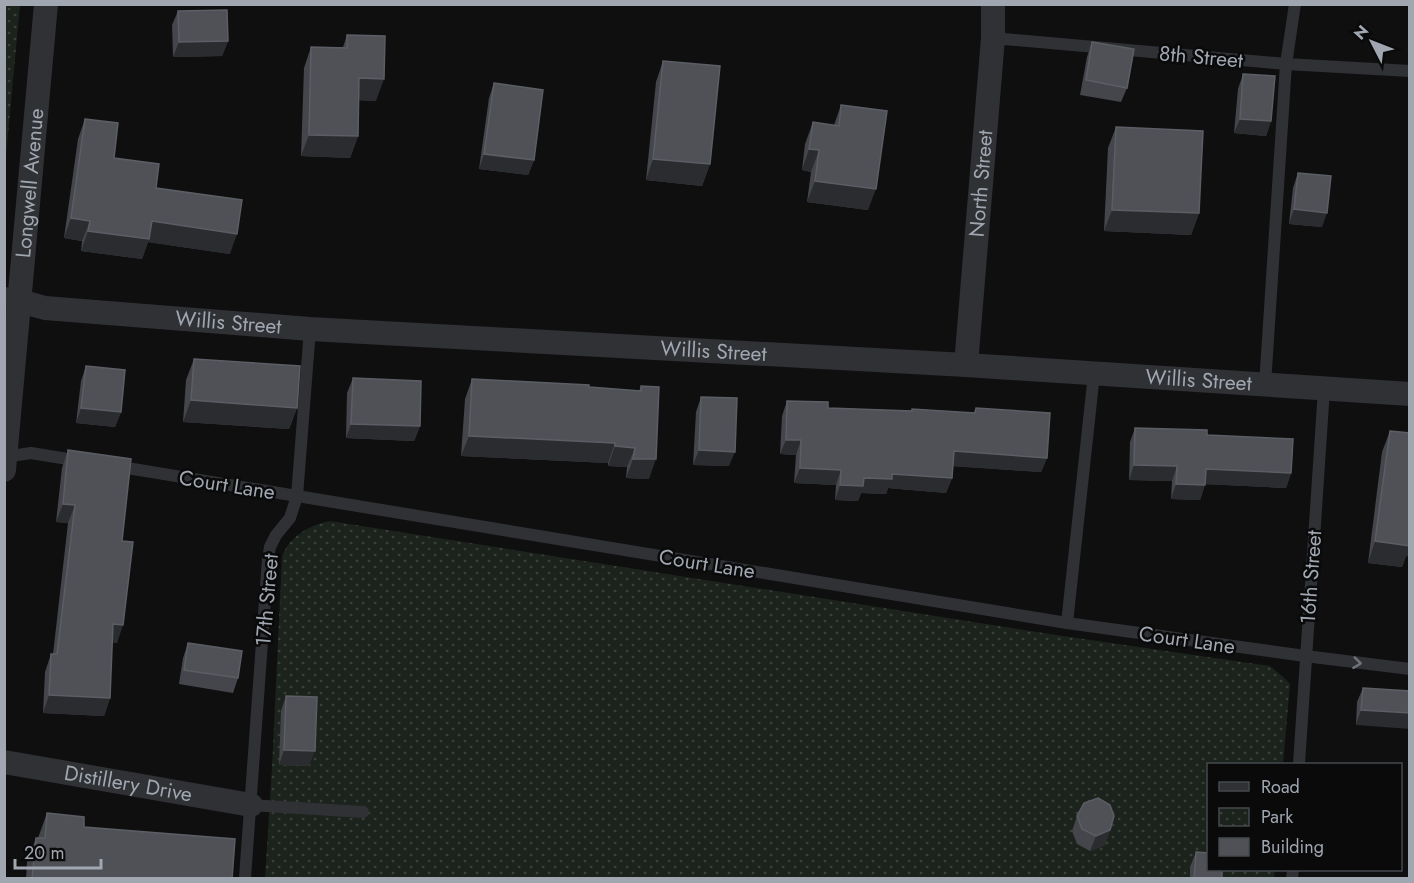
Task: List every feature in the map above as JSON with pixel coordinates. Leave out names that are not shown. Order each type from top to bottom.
[{"type":"street","name":"Longwell Avenue","points":[[5,461],[12,300],[46,4]]},
{"type":"street","name":"North Street","points":[[966,365],[993,38],[993,4]]},
{"type":"street","name":"Willis Street","points":[[12,300],[45,308],[310,329],[966,365],[1410,394]]},
{"type":"street","name":"Distillery Drive","points":[[4,762],[251,805]]},
{"type":"lane","points":[[1265,385],[1286,64],[1296,4]]},
{"type":"lane","name":"8th Street","points":[[993,38],[1286,64],[1410,71]]},
{"type":"lane","name":"17th Street","points":[[245,879],[268,559],[270,547],[276,535],[290,518],[297,496],[310,329]]},
{"type":"lane","points":[[1067,623],[1094,374]]},
{"type":"lane","name":"16th Street","points":[[1299,763],[1324,389]]},
{"type":"lane","name":"Court Lane","points":[[5,461],[31,453],[1067,623],[1410,669]]},
{"type":"lane","points":[[251,805],[363,812]]},
{"type":"green space","points":[[4,5],[20,5],[5,166]]},
{"type":"green space","points":[[330,521],[1056,635],[1270,666],[1290,684],[1283,763],[1207,763],[1207,871],[1275,871],[1274,878],[265,878],[282,557],[295,537],[315,525]]},
{"type":"building","points":[[227,10],[228,41],[179,42],[178,11]]},
{"type":"building","points":[[347,35],[385,36],[384,79],[359,78],[358,136],[309,135],[311,47],[347,48]]},
{"type":"building","points":[[1092,42],[1134,49],[1127,88],[1086,80]]},
{"type":"building","points":[[663,61],[720,66],[710,164],[653,159]]},
{"type":"building","points":[[1243,74],[1275,76],[1271,121],[1240,119]]},
{"type":"building","points":[[494,83],[543,90],[534,160],[484,154]]},
{"type":"building","points":[[841,105],[887,111],[876,189],[815,181],[819,150],[809,149],[813,122],[839,126]]},
{"type":"building","points":[[85,119],[118,123],[114,158],[159,164],[156,188],[242,200],[237,234],[152,221],[149,239],[88,231],[90,221],[71,218]]},
{"type":"building","points":[[1116,127],[1203,131],[1199,213],[1112,210]]},
{"type":"building","points":[[1298,173],[1331,176],[1327,213],[1294,209]]},
{"type":"building","points":[[194,359],[300,366],[297,408],[191,400]]},
{"type":"building","points":[[86,366],[125,370],[121,412],[81,408]]},
{"type":"building","points":[[353,378],[421,381],[420,426],[351,424]]},
{"type":"building","points":[[472,379],[589,385],[589,387],[641,391],[641,386],[659,387],[656,459],[633,459],[635,448],[615,446],[615,443],[469,436]]},
{"type":"building","points":[[701,397],[737,398],[735,452],[699,450]]},
{"type":"building","points":[[787,401],[828,402],[828,408],[912,411],[912,409],[975,413],[976,408],[1050,413],[1047,458],[954,451],[952,478],[892,474],[892,479],[864,478],[863,486],[840,485],[841,470],[800,468],[801,440],[786,440]]},
{"type":"building","points":[[1135,428],[1207,430],[1207,435],[1293,439],[1291,473],[1206,469],[1205,485],[1176,484],[1177,466],[1134,465]]},
{"type":"building","points":[[1390,431],[1410,433],[1410,546],[1375,541]]},
{"type":"building","points":[[68,450],[131,459],[122,541],[133,542],[123,625],[113,624],[110,698],[49,695],[51,654],[57,654],[75,505],[63,504]]},
{"type":"building","points":[[188,643],[242,651],[238,678],[184,670]]},
{"type":"building","points":[[1363,688],[1410,691],[1410,713],[1361,710]]},
{"type":"building","points":[[286,696],[317,697],[315,751],[284,750]]},
{"type":"building","points":[[1098,798],[1110,805],[1114,816],[1110,830],[1096,836],[1082,829],[1077,816],[1084,803]]},
{"type":"building","points":[[47,813],[84,817],[84,827],[235,839],[232,879],[32,879],[36,838],[45,838]]},
{"type":"building","points":[[1196,852],[1207,853],[1207,871],[1222,871],[1222,879],[1194,879]]}]
